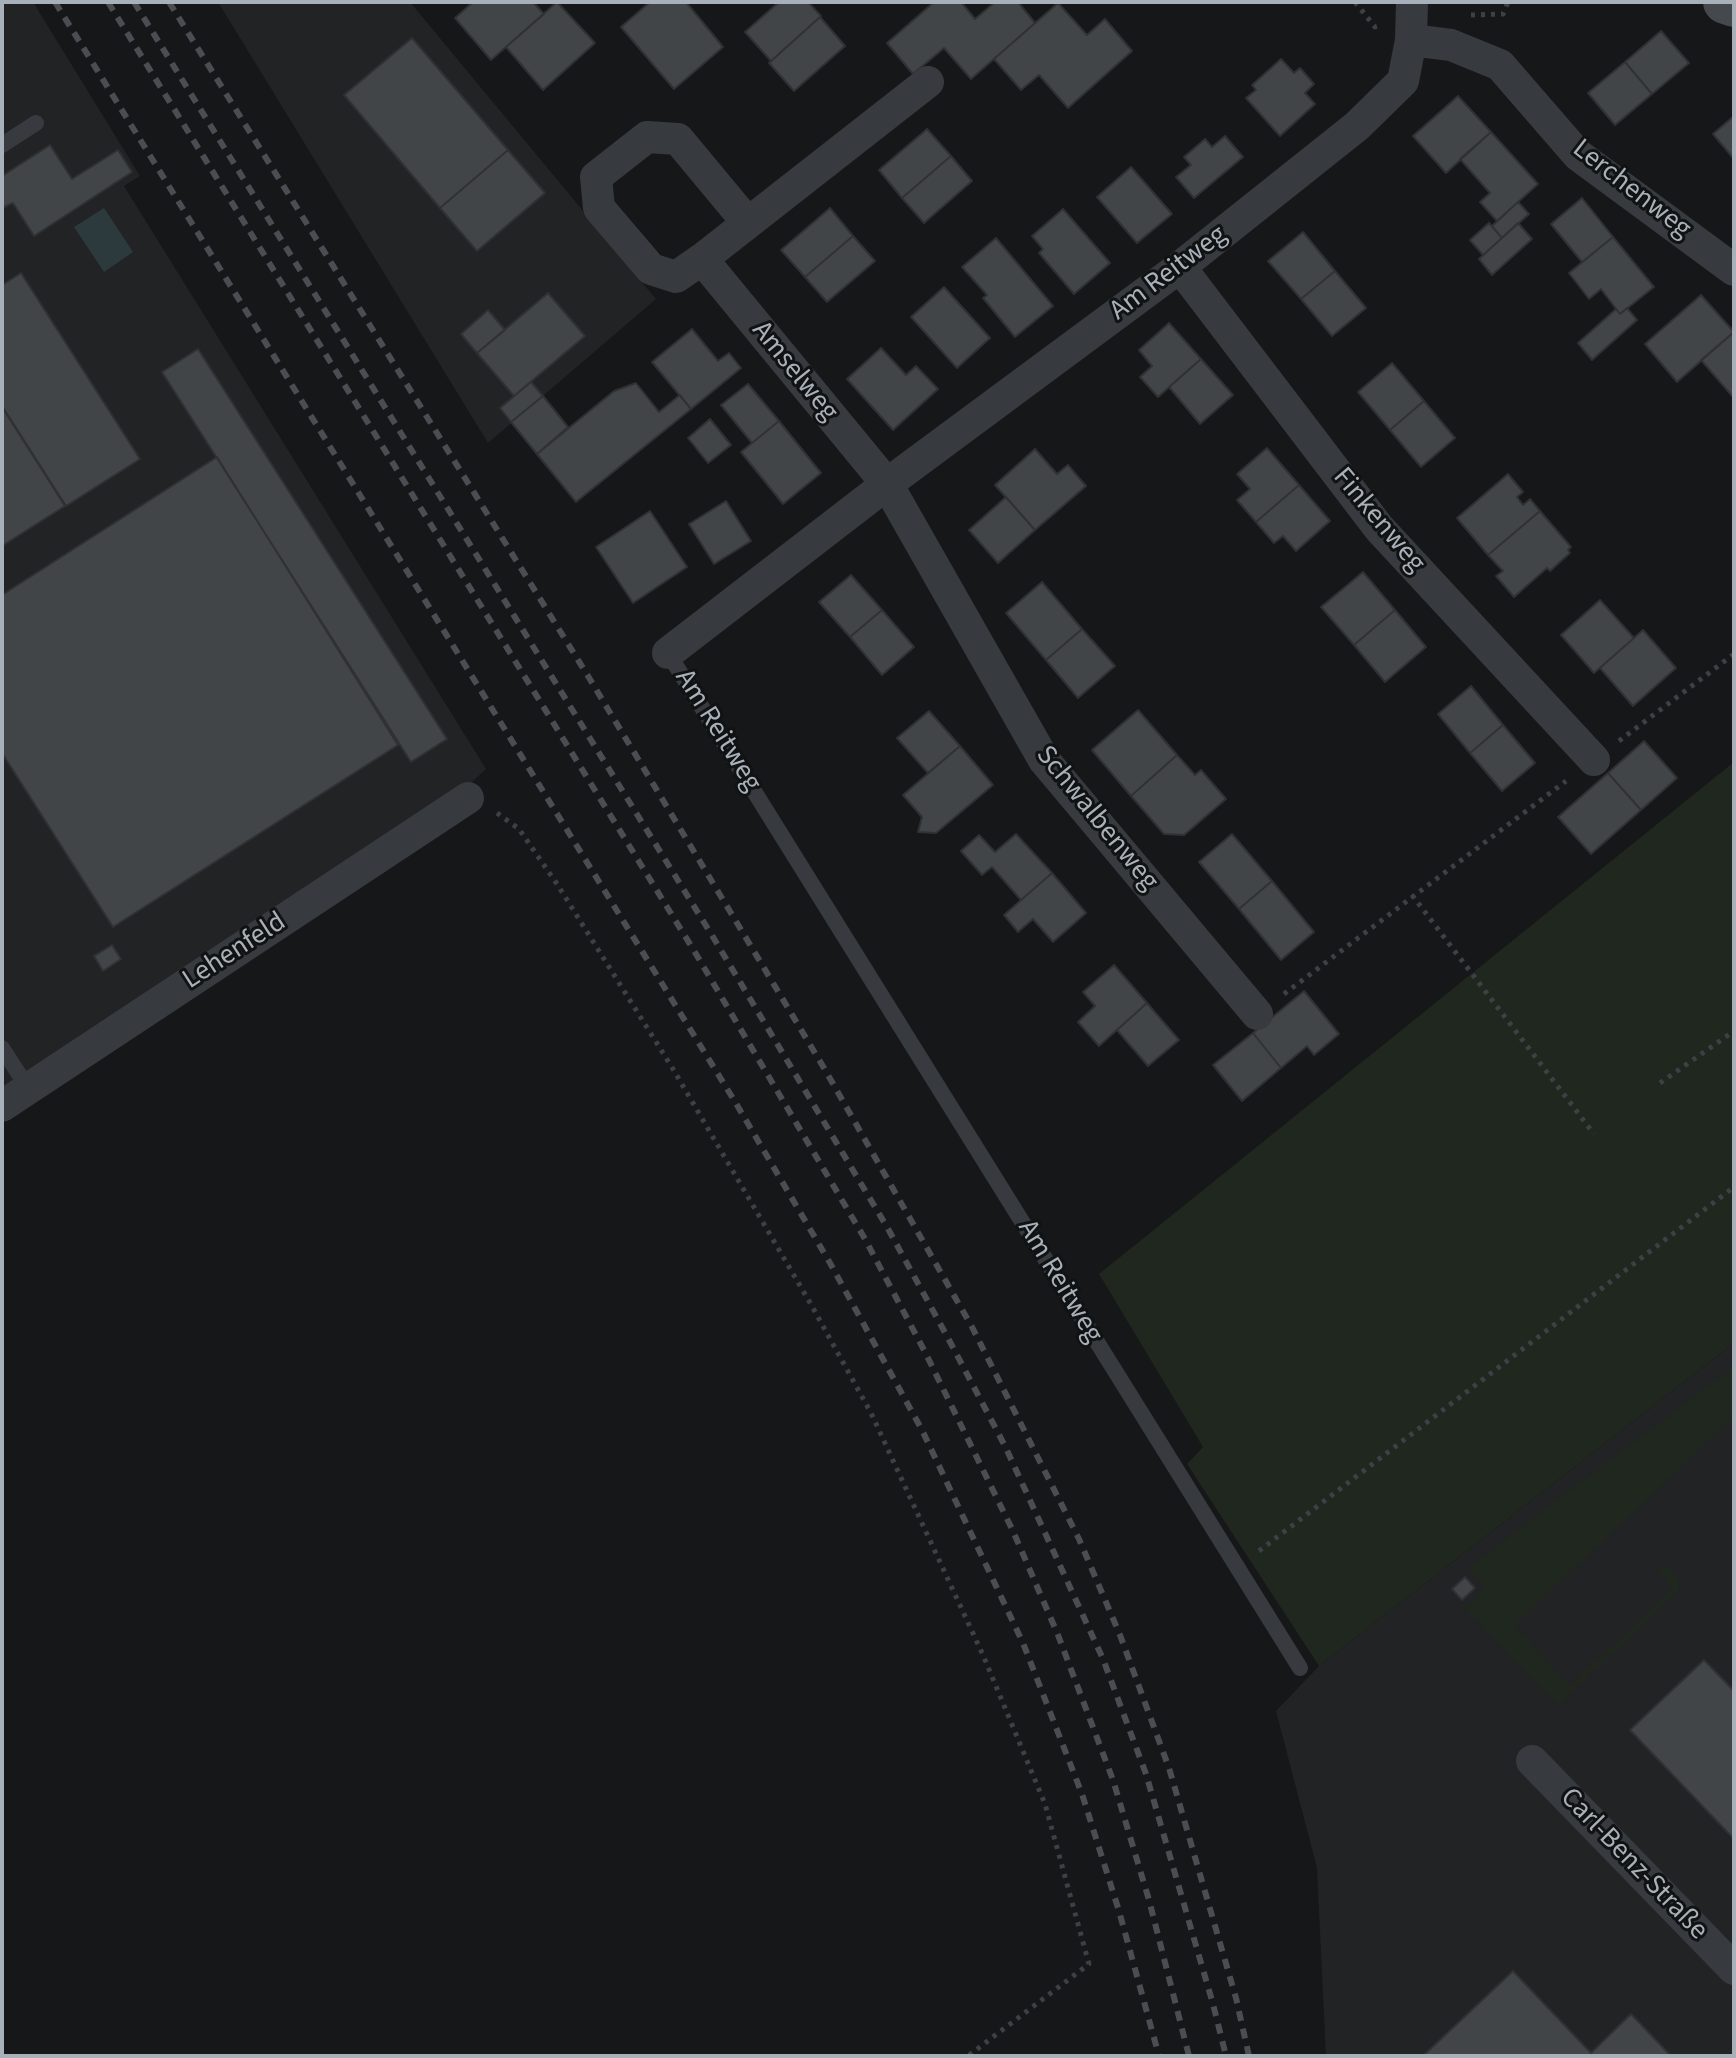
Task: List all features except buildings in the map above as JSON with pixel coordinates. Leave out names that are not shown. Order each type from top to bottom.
[{"type":"main road","points":[[1725,2],[1734,5]]},
{"type":"street","name":"Am Reitweg","points":[[668,653],[887,484],[1180,267],[1357,126],[1403,81],[1411,40],[1412,2]]},
{"type":"street","name":"Lerchenweg","points":[[1411,40],[1451,45],[1500,65],[1578,155],[1734,270]]},
{"type":"street","points":[[747,222],[678,139],[647,137],[596,177],[599,208],[651,269],[676,277],[928,82]]},
{"type":"street","name":"Amselweg","points":[[702,259],[887,484]]},
{"type":"street","name":"Finkenweg","points":[[1180,267],[1379,528],[1594,760]]},
{"type":"street","name":"Schwalbenweg","points":[[887,484],[1044,760],[1257,1014]]},
{"type":"street","name":"Lehenfeld","points":[[15,1097],[468,798]]},
{"type":"street","name":"Carl-Benz-Straße","points":[[1532,1761],[1734,1969]]},
{"type":"lane","points":[[2,145],[36,123]]},
{"type":"lane","name":"Am Reitweg","points":[[668,653],[1300,1668]]},
{"type":"lane","points":[[2,1048],[15,1097]]},
{"type":"path","points":[[1257,1014],[1734,654]]},
{"type":"path","points":[[468,798],[490,807],[519,829],[557,884],[673,1069],[802,1288],[871,1413],[983,1655],[1045,1804],[1089,1964],[968,2056]]},
{"type":"path","points":[[1412,895],[1594,1134]]},
{"type":"path","points":[[1660,1083],[1734,1031]]},
{"type":"path","points":[[1236,1568],[1734,1187]]},
{"type":"shaded area","points":[[2,2],[33,2],[140,176],[124,186],[486,769],[421,829],[2,1091]]},
{"type":"shaded area","points":[[218,2],[410,2],[656,299],[488,443]]},
{"type":"shaded area","points":[[104,208],[133,252],[104,272],[74,227]]},
{"type":"shaded area","points":[[1734,762],[1734,1343],[1319,1666],[1187,1464],[1203,1447],[1099,1274]]},
{"type":"shaded area","points":[[1734,1343],[1734,2056],[1326,2056],[1317,1868],[1276,1711],[1319,1666]]},
{"type":"shaded area","points":[[1734,1366],[1734,1416],[1514,1626],[1570,1686],[1673,1588],[1657,1569],[1668,1567],[1679,1580],[1678,1591],[1558,1705],[1465,1608],[1485,1588],[1468,1568]]},
{"type":"railway","points":[[55,2],[734,1100],[830,1263],[922,1430],[1023,1643],[1082,1794],[1119,1911],[1159,2056]]},
{"type":"railway","points":[[108,2],[693,949],[865,1239],[925,1352],[1013,1531],[1058,1635],[1113,1780],[1149,1900],[1189,2056]]},
{"type":"railway","points":[[134,2],[713,937],[887,1227],[948,1338],[1005,1446],[1103,1659],[1146,1774],[1226,2056]]},
{"type":"railway","points":[[169,2],[588,676],[824,1068],[972,1327],[1079,1539],[1120,1635],[1169,1768],[1236,1998],[1249,2056]]}]
